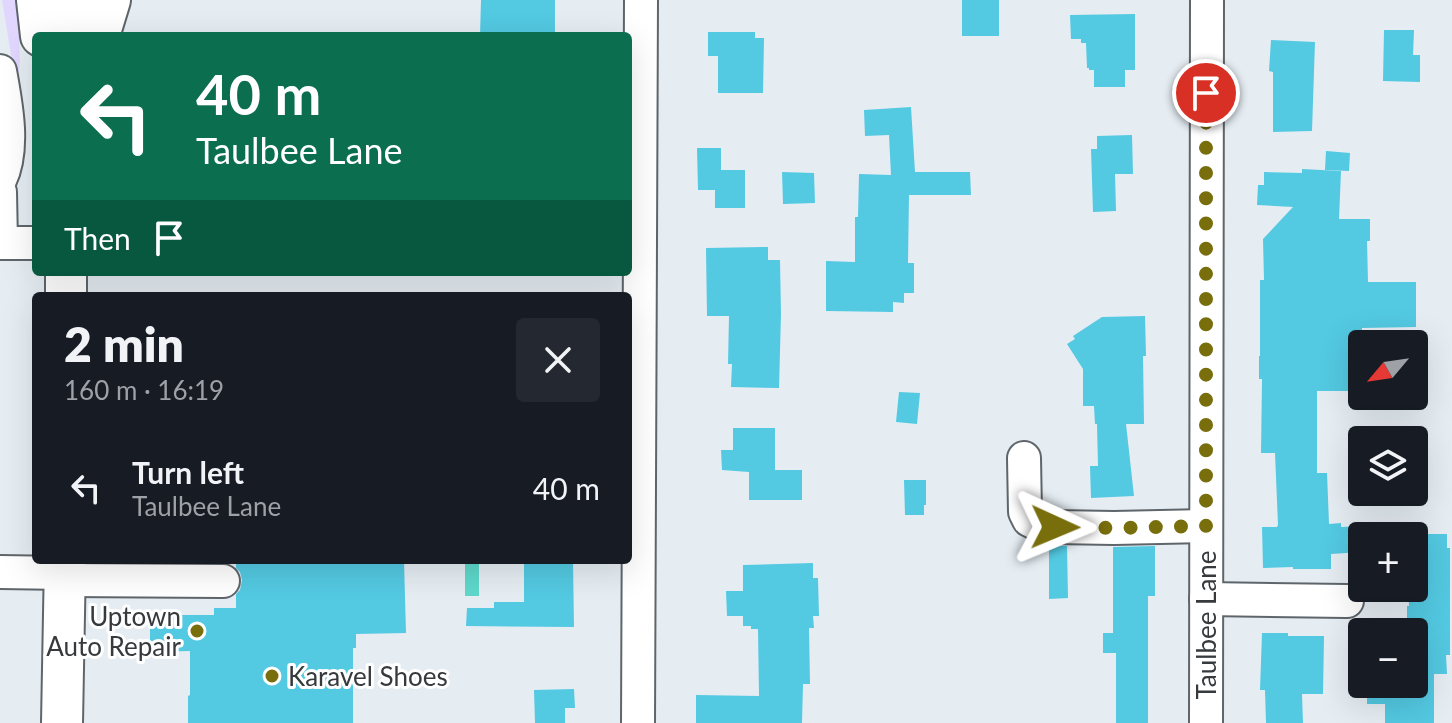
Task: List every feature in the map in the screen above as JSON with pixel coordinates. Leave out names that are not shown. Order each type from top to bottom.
[{"type":"main road","points":[[37,0],[41,32]]},
{"type":"main road","points":[[71,32],[100,8]]},
{"type":"main road","points":[[62,723],[65,571]]},
{"type":"street","points":[[638,723],[641,0]]},
{"type":"street","name":"Taulbee Lane","points":[[1206,723],[1207,0]]},
{"type":"street","points":[[0,71],[7,108],[7,165],[0,180]]},
{"type":"street","points":[[0,192],[0,243],[32,243]]},
{"type":"street","points":[[1024,458],[1025,512],[1029,520],[1037,524],[1114,528],[1206,526]]},
{"type":"street","points":[[0,572],[65,571],[223,581]]},
{"type":"street","points":[[1206,599],[1347,601]]},
{"type":"shaded area","points":[[2,0],[18,0],[20,109]]},
{"type":"shaded area","points":[[465,564],[479,564],[479,596],[465,596]]},
{"type":"building","points":[[481,0],[555,0],[555,32],[480,32]]},
{"type":"building","points":[[962,0],[999,0],[999,36],[962,36]]},
{"type":"building","points":[[1135,14],[1135,70],[1125,70],[1125,87],[1094,87],[1094,70],[1087,68],[1086,43],[1081,43],[1081,39],[1071,39],[1070,15]]},
{"type":"building","points":[[1384,30],[1414,30],[1413,55],[1420,55],[1420,82],[1383,81]]},
{"type":"building","points":[[708,32],[755,32],[755,38],[764,38],[763,93],[718,93],[718,56],[708,56]]},
{"type":"building","points":[[1271,40],[1315,42],[1312,131],[1273,132],[1273,72],[1269,71]]},
{"type":"building","points":[[911,107],[915,172],[970,172],[971,195],[909,195],[908,263],[914,263],[914,293],[904,293],[904,303],[893,302],[893,312],[826,311],[826,261],[855,262],[859,174],[891,175],[889,135],[865,136],[864,110]]},
{"type":"building","points":[[1132,135],[1133,174],[1115,174],[1116,211],[1093,212],[1091,149],[1097,149],[1097,136]]},
{"type":"building","points":[[697,148],[721,148],[721,170],[745,170],[745,208],[715,208],[715,190],[698,190]]},
{"type":"building","points":[[1326,151],[1350,153],[1349,171],[1325,170]]},
{"type":"building","points":[[1302,169],[1341,171],[1339,219],[1370,219],[1368,282],[1416,282],[1416,327],[1348,330],[1348,391],[1317,391],[1317,473],[1327,473],[1329,524],[1341,523],[1341,527],[1348,527],[1348,553],[1331,554],[1331,569],[1263,568],[1262,527],[1278,525],[1275,453],[1261,453],[1262,379],[1259,379],[1259,356],[1260,280],[1264,280],[1263,239],[1293,207],[1257,205],[1258,185],[1264,185],[1264,172],[1302,173]]},
{"type":"building","points":[[782,172],[814,173],[815,203],[783,204]]},
{"type":"building","points":[[768,247],[768,260],[780,260],[779,388],[731,387],[729,316],[707,316],[706,248]]},
{"type":"building","points":[[1145,316],[1144,424],[1126,424],[1134,496],[1091,498],[1090,466],[1098,466],[1097,424],[1094,406],[1083,406],[1083,369],[1067,344],[1075,339],[1073,336],[1102,317]]},
{"type":"building","points":[[899,392],[920,393],[917,424],[896,422]]},
{"type":"building","points":[[733,428],[775,428],[775,470],[802,470],[802,500],[749,500],[749,472],[722,470],[721,450],[733,450]]},
{"type":"building","points":[[904,480],[926,480],[924,515],[905,515]]},
{"type":"building","points":[[1428,534],[1447,534],[1447,548],[1450,548],[1450,655],[1446,655],[1447,674],[1434,674],[1434,723],[1385,723],[1385,704],[1367,704],[1367,698],[1428,698],[1428,618],[1407,618],[1409,602],[1428,602]]},
{"type":"building","points":[[1049,545],[1067,546],[1068,598],[1049,599]]},
{"type":"building","points":[[1155,546],[1155,596],[1148,596],[1148,723],[1116,723],[1116,653],[1103,653],[1103,633],[1113,633],[1113,547]]},
{"type":"building","points":[[813,563],[813,578],[818,578],[819,616],[813,616],[814,628],[809,628],[810,684],[803,684],[802,723],[696,723],[696,695],[759,696],[758,629],[743,626],[743,616],[727,616],[726,591],[743,591],[743,565]]},
{"type":"building","points":[[236,564],[404,564],[406,633],[356,634],[356,648],[353,648],[353,723],[188,723],[190,651],[150,652],[150,615],[214,615],[214,608],[236,608],[236,594],[242,580]]},
{"type":"building","points":[[524,564],[573,564],[574,627],[466,626],[467,608],[494,608],[494,602],[524,602]]},
{"type":"building","points":[[1262,633],[1324,636],[1323,694],[1302,694],[1303,723],[1266,723],[1265,690],[1260,690]]},
{"type":"building","points":[[574,689],[575,708],[565,708],[565,723],[535,723],[534,690]]},
{"type":"place","name":"Uptown Auto Repair","points":[[197,631]]},
{"type":"place","name":"Karavel Shoes","points":[[272,676]]},
{"type":"route","points":[[1055,527],[1206,526],[1206,93]]}]
